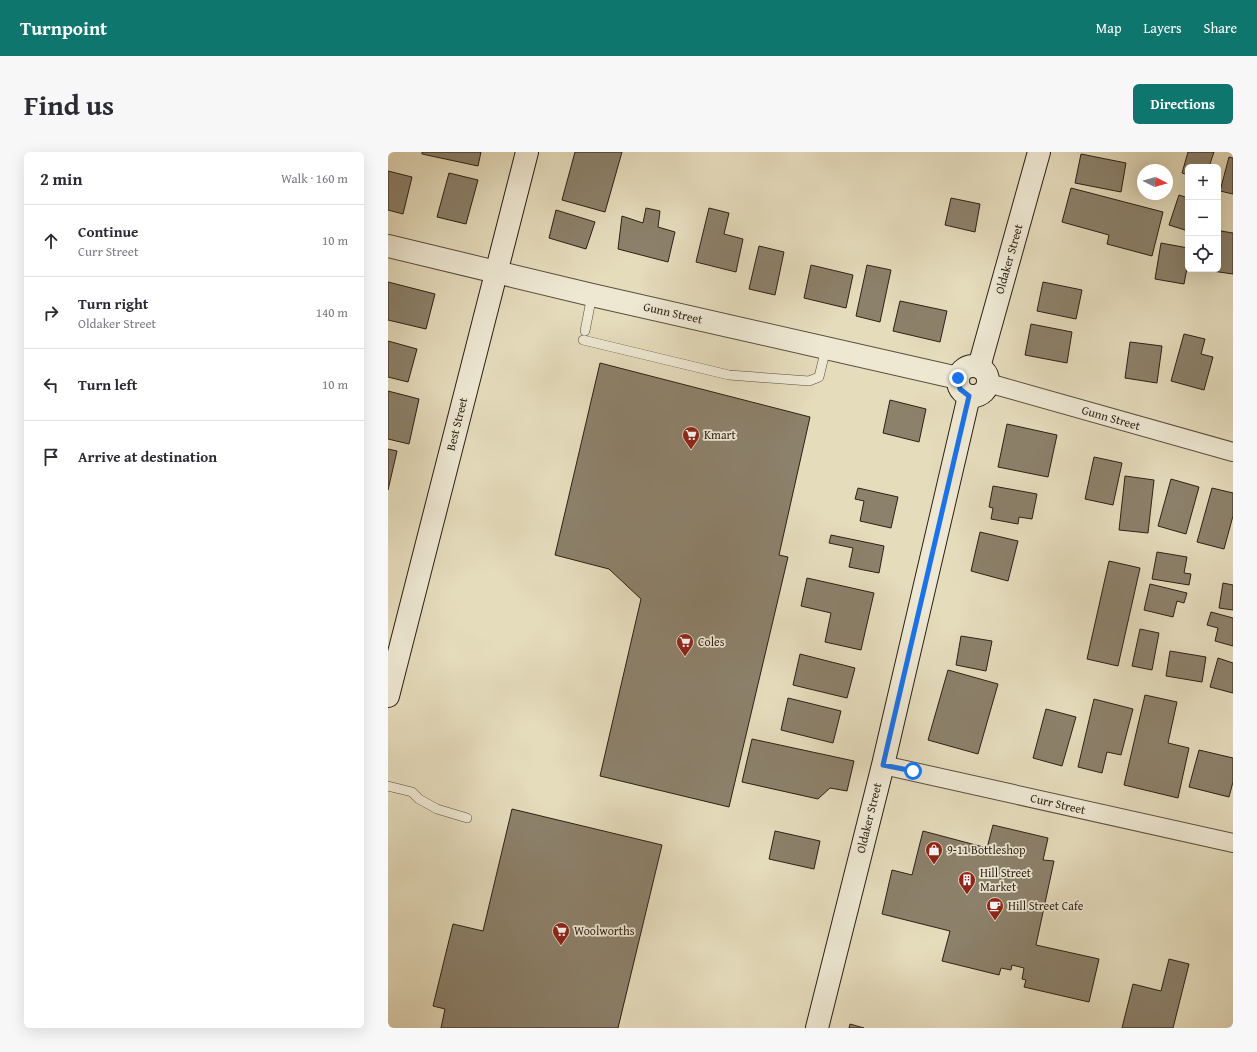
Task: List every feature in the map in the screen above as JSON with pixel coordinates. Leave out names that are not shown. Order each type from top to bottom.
[{"type":"main road","name":"Best Street","points":[[388,696],[527,152]]},
{"type":"main road","name":"Oldaker Street","points":[[984,375],[1039,152]]},
{"type":"main road","name":"Gunn Street","points":[[388,246],[592,295],[826,348],[963,387]]},
{"type":"main road","points":[[963,387],[979,396],[984,392],[984,375]]},
{"type":"main road","name":"Oldaker Street","points":[[817,1028],[883,765],[963,387]]},
{"type":"street","name":"Gunn Street","points":[[984,375],[1233,452]]},
{"type":"street","name":"Curr Street","points":[[883,765],[1233,843]]},
{"type":"lane","points":[[592,295],[584,336],[729,375],[809,381],[820,377],[826,348]]},
{"type":"lane","points":[[388,786],[412,792],[419,800],[437,809],[467,818]]},
{"type":"building","points":[[422,152],[481,152],[478,166],[422,154]]},
{"type":"building","points":[[575,152],[622,152],[605,212],[562,200]]},
{"type":"building","points":[[1188,152],[1214,152],[1210,164],[1185,164],[1185,174],[1182,173]]},
{"type":"building","points":[[1081,154],[1126,163],[1121,192],[1075,183]]},
{"type":"building","points":[[1229,157],[1233,158],[1233,194],[1221,191]]},
{"type":"building","points":[[388,171],[412,177],[403,214],[388,210]]},
{"type":"building","points":[[449,173],[478,180],[466,224],[437,217]]},
{"type":"building","points":[[1071,188],[1163,212],[1152,256],[1107,244],[1109,235],[1062,222]]},
{"type":"building","points":[[1179,195],[1185,197],[1185,230],[1169,225]]},
{"type":"building","points":[[951,198],[980,204],[975,232],[945,225]]},
{"type":"building","points":[[646,208],[660,211],[658,227],[675,232],[668,262],[618,249],[622,216],[643,223]]},
{"type":"building","points":[[709,208],[729,213],[724,234],[743,239],[736,272],[696,262]]},
{"type":"building","points":[[556,210],[595,222],[586,249],[549,238]]},
{"type":"building","points":[[1221,231],[1233,233],[1233,274],[1219,272],[1221,272]]},
{"type":"building","points":[[1161,243],[1185,247],[1185,272],[1186,272],[1184,284],[1155,279]]},
{"type":"building","points":[[759,246],[784,252],[775,295],[749,289]]},
{"type":"building","points":[[811,265],[853,275],[846,308],[804,298]]},
{"type":"building","points":[[867,265],[891,270],[880,322],[856,316]]},
{"type":"building","points":[[388,282],[435,294],[426,329],[388,320]]},
{"type":"building","points":[[1043,282],[1082,290],[1076,319],[1037,311]]},
{"type":"building","points":[[900,301],[947,311],[940,342],[893,331]]},
{"type":"building","points":[[1031,324],[1072,332],[1067,363],[1025,355]]},
{"type":"building","points":[[1184,334],[1205,339],[1201,354],[1213,357],[1204,390],[1171,381]]},
{"type":"building","points":[[388,341],[417,349],[408,382],[388,377]]},
{"type":"building","points":[[1130,342],[1162,346],[1157,383],[1125,378]]},
{"type":"building","points":[[600,363],[810,417],[779,555],[788,557],[729,807],[600,776],[641,599],[609,569],[555,555]]},
{"type":"building","points":[[388,391],[419,399],[409,444],[388,439]]},
{"type":"building","points":[[890,400],[926,409],[919,442],[883,433]]},
{"type":"building","points":[[1007,424],[1057,435],[1048,477],[998,467]]},
{"type":"building","points":[[388,449],[397,451],[388,490]]},
{"type":"building","points":[[1094,457],[1122,463],[1113,505],[1085,499]]},
{"type":"building","points":[[1125,476],[1154,480],[1148,533],[1119,530]]},
{"type":"building","points":[[1171,479],[1199,487],[1186,534],[1158,526]]},
{"type":"building","points":[[993,486],[1037,494],[1032,519],[1019,517],[1018,524],[991,519],[993,508],[989,507]]},
{"type":"building","points":[[858,488],[898,497],[891,528],[860,521],[864,501],[855,499]]},
{"type":"building","points":[[1212,488],[1233,493],[1233,516],[1224,549],[1197,542]]},
{"type":"building","points":[[980,532],[1018,541],[1008,581],[971,571]]},
{"type":"building","points":[[831,535],[884,546],[879,573],[849,567],[853,548],[829,543]]},
{"type":"building","points":[[1157,552],[1187,557],[1184,573],[1191,574],[1189,585],[1152,579]]},
{"type":"building","points":[[1109,561],[1140,568],[1118,666],[1087,659]]},
{"type":"building","points":[[807,578],[874,593],[861,650],[825,642],[831,613],[801,606]]},
{"type":"building","points":[[1223,583],[1233,585],[1233,610],[1219,608]]},
{"type":"building","points":[[1150,584],[1187,593],[1184,603],[1177,601],[1173,617],[1144,610]]},
{"type":"building","points":[[1211,612],[1233,618],[1233,646],[1215,641],[1218,628],[1207,625]]},
{"type":"building","points":[[1140,629],[1159,633],[1152,670],[1132,666]]},
{"type":"building","points":[[961,636],[992,641],[986,671],[956,665]]},
{"type":"building","points":[[1170,651],[1206,657],[1202,682],[1166,676]]},
{"type":"building","points":[[800,654],[855,668],[847,698],[793,685]]},
{"type":"building","points":[[1218,658],[1233,663],[1233,693],[1210,687]]},
{"type":"building","points":[[948,670],[998,684],[978,754],[928,740]]},
{"type":"building","points":[[1145,695],[1177,702],[1168,743],[1189,748],[1178,798],[1124,785]]},
{"type":"building","points":[[788,698],[841,711],[833,743],[781,730]]},
{"type":"building","points":[[1094,699],[1133,709],[1121,755],[1107,752],[1102,773],[1078,767]]},
{"type":"building","points":[[1046,709],[1076,717],[1062,766],[1033,758]]},
{"type":"building","points":[[752,739],[854,761],[847,791],[830,788],[818,799],[742,782]]},
{"type":"building","points":[[1199,750],[1233,758],[1233,782],[1229,797],[1189,787]]},
{"type":"building","points":[[512,809],[662,845],[618,1028],[441,1028],[445,1009],[433,1006],[453,924],[483,931]]},
{"type":"building","name":"Hill Street Market","points":[[993,825],[1048,838],[1043,860],[1054,861],[1036,945],[1099,959],[1089,1002],[1024,987],[1026,980],[1022,979],[1024,968],[1012,965],[1011,970],[1001,968],[999,975],[942,961],[950,931],[882,914],[892,870],[912,875],[923,831],[987,848]]},
{"type":"building","points":[[775,831],[820,841],[814,869],[769,859]]},
{"type":"building","points":[[1169,959],[1189,964],[1173,1028],[1122,1028],[1133,984],[1161,991]]},
{"type":"building","points":[[850,1024],[864,1028],[849,1028]]},
{"type":"place","name":"Kmart","points":[[691,450]]},
{"type":"place","name":"Coles","points":[[685,657]]},
{"type":"place","name":"9-11 Bottleshop","points":[[934,865]]},
{"type":"place","name":"Hill Street Market","points":[[967,895]]},
{"type":"place","name":"Hill Street Cafe","points":[[995,921]]},
{"type":"place","name":"Woolworths","points":[[561,946]]},
{"type":"route","points":[[913,771],[883,765],[969,396],[963,393],[960,389],[958,378]]}]
